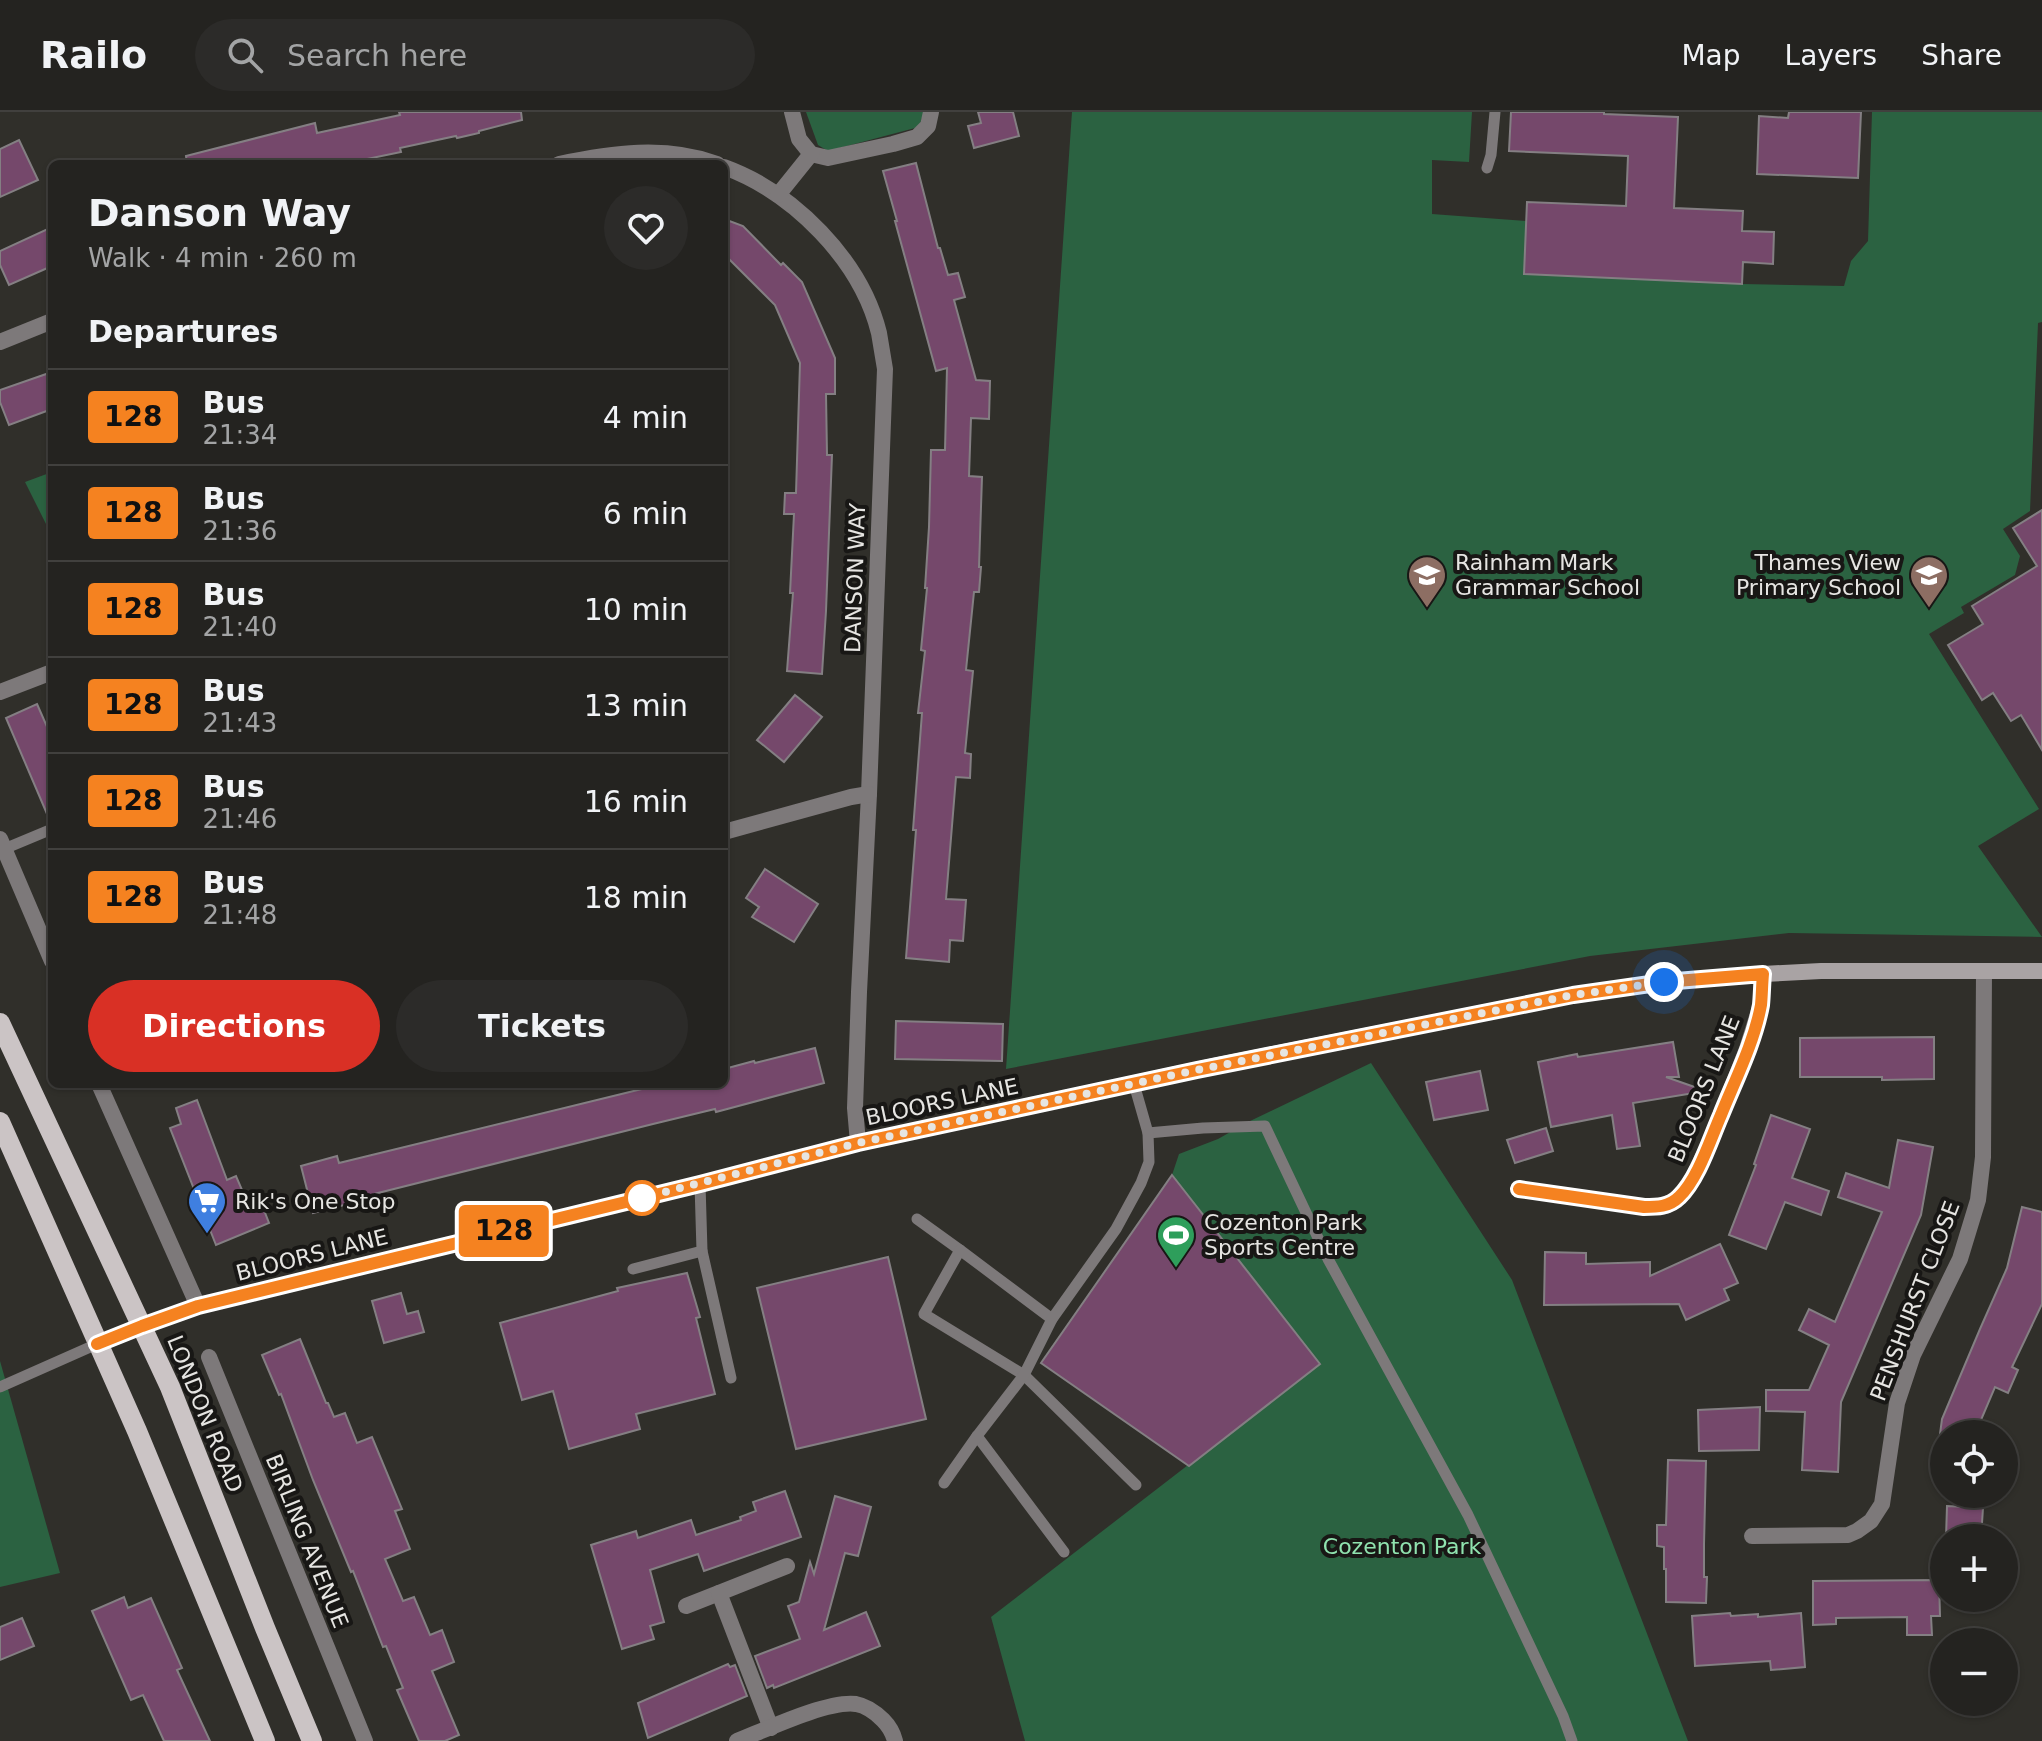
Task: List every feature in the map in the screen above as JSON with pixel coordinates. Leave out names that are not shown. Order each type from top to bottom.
[{"type":"main road","name":"LONDON ROAD","points":[[0,1023],[170,1387],[312,1741]]},
{"type":"main road","points":[[0,1122],[137,1431],[265,1741]]},
{"type":"street","points":[[792,112],[799,139],[811,154],[828,158],[917,137],[928,126],[931,112]]},
{"type":"street","points":[[579,160],[642,152],[706,160]]},
{"type":"street","points":[[778,195],[811,154]]},
{"type":"street","name":"DANSON WAY","points":[[728,168],[744,174],[778,195],[829,242],[866,298],[878,331],[885,369],[858,1006],[855,1108],[858,1143]]},
{"type":"street","points":[[0,342],[48,323]]},
{"type":"street","points":[[0,692],[48,674]]},
{"type":"street","points":[[728,831],[869,794]]},
{"type":"street","points":[[2,844],[48,952]]},
{"type":"street","name":"BLOORS LANE","points":[[97,1344],[198,1306],[858,1143],[1218,1065],[1573,995],[1664,982],[1821,971],[2042,971]]},
{"type":"street","name":"PENSHURST CLOSE","points":[[1752,1536],[1848,1535],[1871,1521],[1882,1504],[1892,1425],[1901,1391],[1913,1355],[1960,1259],[1978,1200],[1983,1157],[1984,971]]},
{"type":"street","name":"BLOORS LANE","points":[[1519,1189],[1644,1207],[1665,1206],[1680,1196],[1712,1138],[1747,1049],[1761,1004],[1763,974]]},
{"type":"street","points":[[101,1088],[198,1306]]},
{"type":"street","name":"BIRLING AVENUE","points":[[209,1357],[365,1741]]},
{"type":"street","points":[[686,1606],[787,1566]]},
{"type":"street","points":[[719,1593],[771,1728]]},
{"type":"street","points":[[737,1741],[841,1704],[858,1704],[871,1709],[885,1722],[895,1741]]},
{"type":"lane","points":[[1487,168],[1495,112]]},
{"type":"lane","points":[[2,844],[48,830]]},
{"type":"lane","points":[[944,1483],[1024,1375],[1052,1319],[1116,1229],[1141,1183],[1149,1162],[1148,1133],[1134,1084]]},
{"type":"lane","points":[[1148,1133],[1265,1126],[1328,1259],[1468,1515],[1572,1741]]},
{"type":"lane","points":[[700,1184],[702,1251],[731,1378]]},
{"type":"lane","points":[[917,1219],[1052,1319]]},
{"type":"lane","points":[[960,1250],[924,1314],[1024,1375],[1136,1485]]},
{"type":"lane","points":[[633,1269],[702,1251]]},
{"type":"lane","points":[[0,1387],[97,1344]]},
{"type":"lane","points":[[977,1436],[1064,1552]]},
{"type":"green space","points":[[806,112],[924,112],[915,128],[828,151],[818,145]]},
{"type":"green space","name":"Rainham Mark Grammar School","points":[[1072,112],[1472,112],[1469,162],[1432,160],[1432,214],[1526,221],[1524,274],[1844,286],[1851,261],[1868,241],[1872,112],[2042,112],[2042,322],[2038,323],[2030,511],[2003,529],[2020,556],[2015,575],[1961,607],[1964,613],[1929,634],[2039,809],[1978,846],[2042,937],[1789,933],[1590,956],[1006,1069]]},
{"type":"green space","points":[[48,473],[48,528],[25,482]]},
{"type":"green space","name":"Cozenton Park","points":[[1371,1063],[1512,1280],[1688,1741],[1025,1741],[991,1617],[1319,1364],[1172,1175],[1179,1154],[1218,1139]]},
{"type":"green space","points":[[0,1361],[60,1573],[0,1587]]},
{"type":"building","points":[[399,112],[521,112],[522,120],[479,133],[400,148],[401,152],[362,160],[186,160],[186,156],[315,123],[317,133],[400,115]]},
{"type":"building","points":[[978,112],[1013,112],[1019,136],[974,148],[968,126],[981,123]]},
{"type":"building","points":[[1511,112],[1604,112],[1678,117],[1674,208],[1743,211],[1742,231],[1774,232],[1773,264],[1743,262],[1742,284],[1524,274],[1527,202],[1626,206],[1628,156],[1509,151]]},
{"type":"building","points":[[1789,112],[1861,112],[1858,178],[1757,174],[1759,116],[1788,118]]},
{"type":"building","points":[[19,140],[38,180],[0,197],[0,149]]},
{"type":"building","points":[[916,163],[938,248],[948,275],[958,273],[965,297],[954,300],[976,380],[990,381],[989,419],[971,418],[969,476],[982,477],[981,567],[979,592],[974,592],[966,670],[973,671],[965,753],[971,754],[970,778],[956,777],[946,899],[966,900],[963,941],[950,940],[949,962],[906,958],[922,713],[918,713],[925,651],[921,650],[927,588],[931,450],[945,450],[947,368],[936,371],[883,171]]},
{"type":"building","points":[[728,220],[743,226],[802,282],[835,358],[835,394],[826,394],[827,455],[832,455],[822,674],[787,671],[793,593],[790,593],[794,514],[784,514],[785,493],[796,493],[800,363],[775,305],[728,258]]},
{"type":"building","points":[[48,229],[48,268],[9,285],[0,265],[0,251]]},
{"type":"building","points":[[48,373],[48,410],[9,425],[0,402],[0,390]]},
{"type":"building","points":[[2042,510],[2042,750],[2021,715],[2011,721],[1993,693],[1982,700],[1948,645],[1983,624],[1972,606],[2037,566],[2013,528]]},
{"type":"building","points":[[795,695],[822,717],[784,762],[757,740]]},
{"type":"building","points":[[37,704],[48,729],[48,816],[6,718]]},
{"type":"building","points":[[765,869],[818,904],[794,942],[752,917],[759,907],[746,898]]},
{"type":"building","points":[[896,1021],[1003,1024],[1002,1061],[895,1059]]},
{"type":"building","points":[[1934,1037],[1934,1079],[1800,1077],[1800,1038]]},
{"type":"building","points":[[1673,1042],[1679,1077],[1666,1077],[1706,1091],[1633,1103],[1640,1146],[1617,1149],[1612,1115],[1551,1127],[1538,1062]]},
{"type":"building","points":[[815,1048],[824,1083],[374,1194],[375,1197],[313,1213],[301,1166],[337,1156],[339,1163],[646,1088],[728,1088],[728,1068]]},
{"type":"building","points":[[1480,1071],[1488,1110],[1434,1120],[1426,1082]]},
{"type":"building","points":[[197,1100],[227,1180],[236,1176],[248,1204],[260,1200],[269,1223],[216,1245],[170,1128],[181,1124],[176,1108]]},
{"type":"building","points":[[1771,1115],[1810,1129],[1792,1178],[1829,1191],[1821,1215],[1785,1202],[1766,1249],[1729,1235]]},
{"type":"building","points":[[1546,1128],[1553,1151],[1515,1163],[1507,1140]]},
{"type":"building","points":[[1898,1140],[1933,1147],[1921,1215],[1841,1402],[1838,1472],[1802,1470],[1805,1412],[1766,1411],[1766,1390],[1809,1390],[1829,1345],[1799,1330],[1809,1309],[1835,1322],[1882,1212],[1838,1197],[1846,1173],[1889,1188]]},
{"type":"building","name":"Cozenton Park Sports Centre","points":[[1172,1175],[1320,1364],[1189,1466],[1041,1363]]},
{"type":"building","points":[[2022,1207],[2042,1212],[2042,1304],[2012,1367],[2018,1370],[2008,1393],[1995,1387],[1981,1420],[1942,1420],[1980,1329],[2007,1268]]},
{"type":"building","points":[[1720,1244],[1738,1283],[1724,1289],[1729,1300],[1686,1320],[1679,1304],[1544,1305],[1545,1252],[1586,1253],[1586,1264],[1650,1262],[1650,1276]]},
{"type":"building","points":[[888,1257],[926,1419],[796,1449],[757,1288]]},
{"type":"building","points":[[687,1273],[700,1317],[696,1318],[715,1394],[636,1414],[640,1429],[569,1449],[553,1391],[522,1400],[500,1323],[618,1291],[617,1288]]},
{"type":"building","points":[[401,1293],[407,1314],[418,1311],[424,1332],[384,1343],[372,1301]]},
{"type":"building","points":[[300,1339],[334,1417],[345,1413],[357,1443],[372,1437],[402,1509],[395,1511],[410,1549],[385,1559],[403,1601],[414,1597],[430,1635],[442,1630],[454,1662],[432,1671],[459,1735],[445,1741],[419,1741],[397,1690],[403,1688],[386,1646],[383,1647],[351,1572],[281,1394],[262,1355]]},
{"type":"building","points":[[1760,1407],[1759,1450],[1699,1451],[1698,1410]]},
{"type":"building","points":[[1668,1460],[1706,1461],[1706,1603],[1666,1602],[1664,1547],[1657,1546],[1657,1525],[1666,1525]]},
{"type":"building","points":[[785,1491],[801,1537],[704,1571],[698,1554],[650,1570],[664,1622],[650,1626],[654,1639],[622,1649],[591,1545],[636,1531],[638,1538],[691,1520],[696,1535],[741,1520],[740,1517],[756,1511],[753,1502]]},
{"type":"building","points":[[835,1496],[871,1507],[858,1556],[845,1553],[824,1630],[866,1612],[880,1646],[774,1688],[773,1685],[767,1688],[755,1656],[800,1639],[788,1606],[799,1602],[810,1562],[814,1574]]},
{"type":"building","points":[[1947,1508],[1983,1508],[1982,1524],[1946,1524]]},
{"type":"building","points":[[1930,1580],[1930,1612],[1940,1612],[1940,1616],[1931,1616],[1930,1635],[1907,1635],[1907,1617],[1836,1618],[1836,1624],[1813,1625],[1813,1581]]},
{"type":"building","points":[[124,1597],[128,1608],[151,1598],[182,1668],[177,1670],[210,1741],[164,1741],[143,1695],[131,1700],[92,1611]]},
{"type":"building","points":[[1730,1613],[1731,1616],[1758,1614],[1758,1617],[1801,1613],[1805,1667],[1771,1670],[1770,1661],[1695,1666],[1692,1616]]},
{"type":"building","points":[[22,1618],[34,1646],[0,1660],[0,1627]]},
{"type":"building","points":[[728,1664],[730,1667],[735,1665],[747,1696],[648,1738],[638,1703]]},
{"type":"bus line","name":"128","points":[[97,1344],[198,1306],[858,1143],[1218,1065],[1573,995],[1664,982],[1763,974],[1761,1004],[1747,1049],[1712,1138],[1680,1196],[1665,1206],[1644,1207],[1519,1189]]},
{"type":"place","name":"Rainham Mark Grammar School","points":[[1427,609]]},
{"type":"place","name":"Thames View Primary School","points":[[1929,609]]},
{"type":"place","name":"Rik's One Stop","points":[[207,1235]]},
{"type":"place","name":"Cozenton Park Sports Centre","points":[[1176,1269]]},
{"type":"route","points":[[642,1198],[633,1200],[858,1143],[1197,1070],[1573,995],[1664,982]]}]
